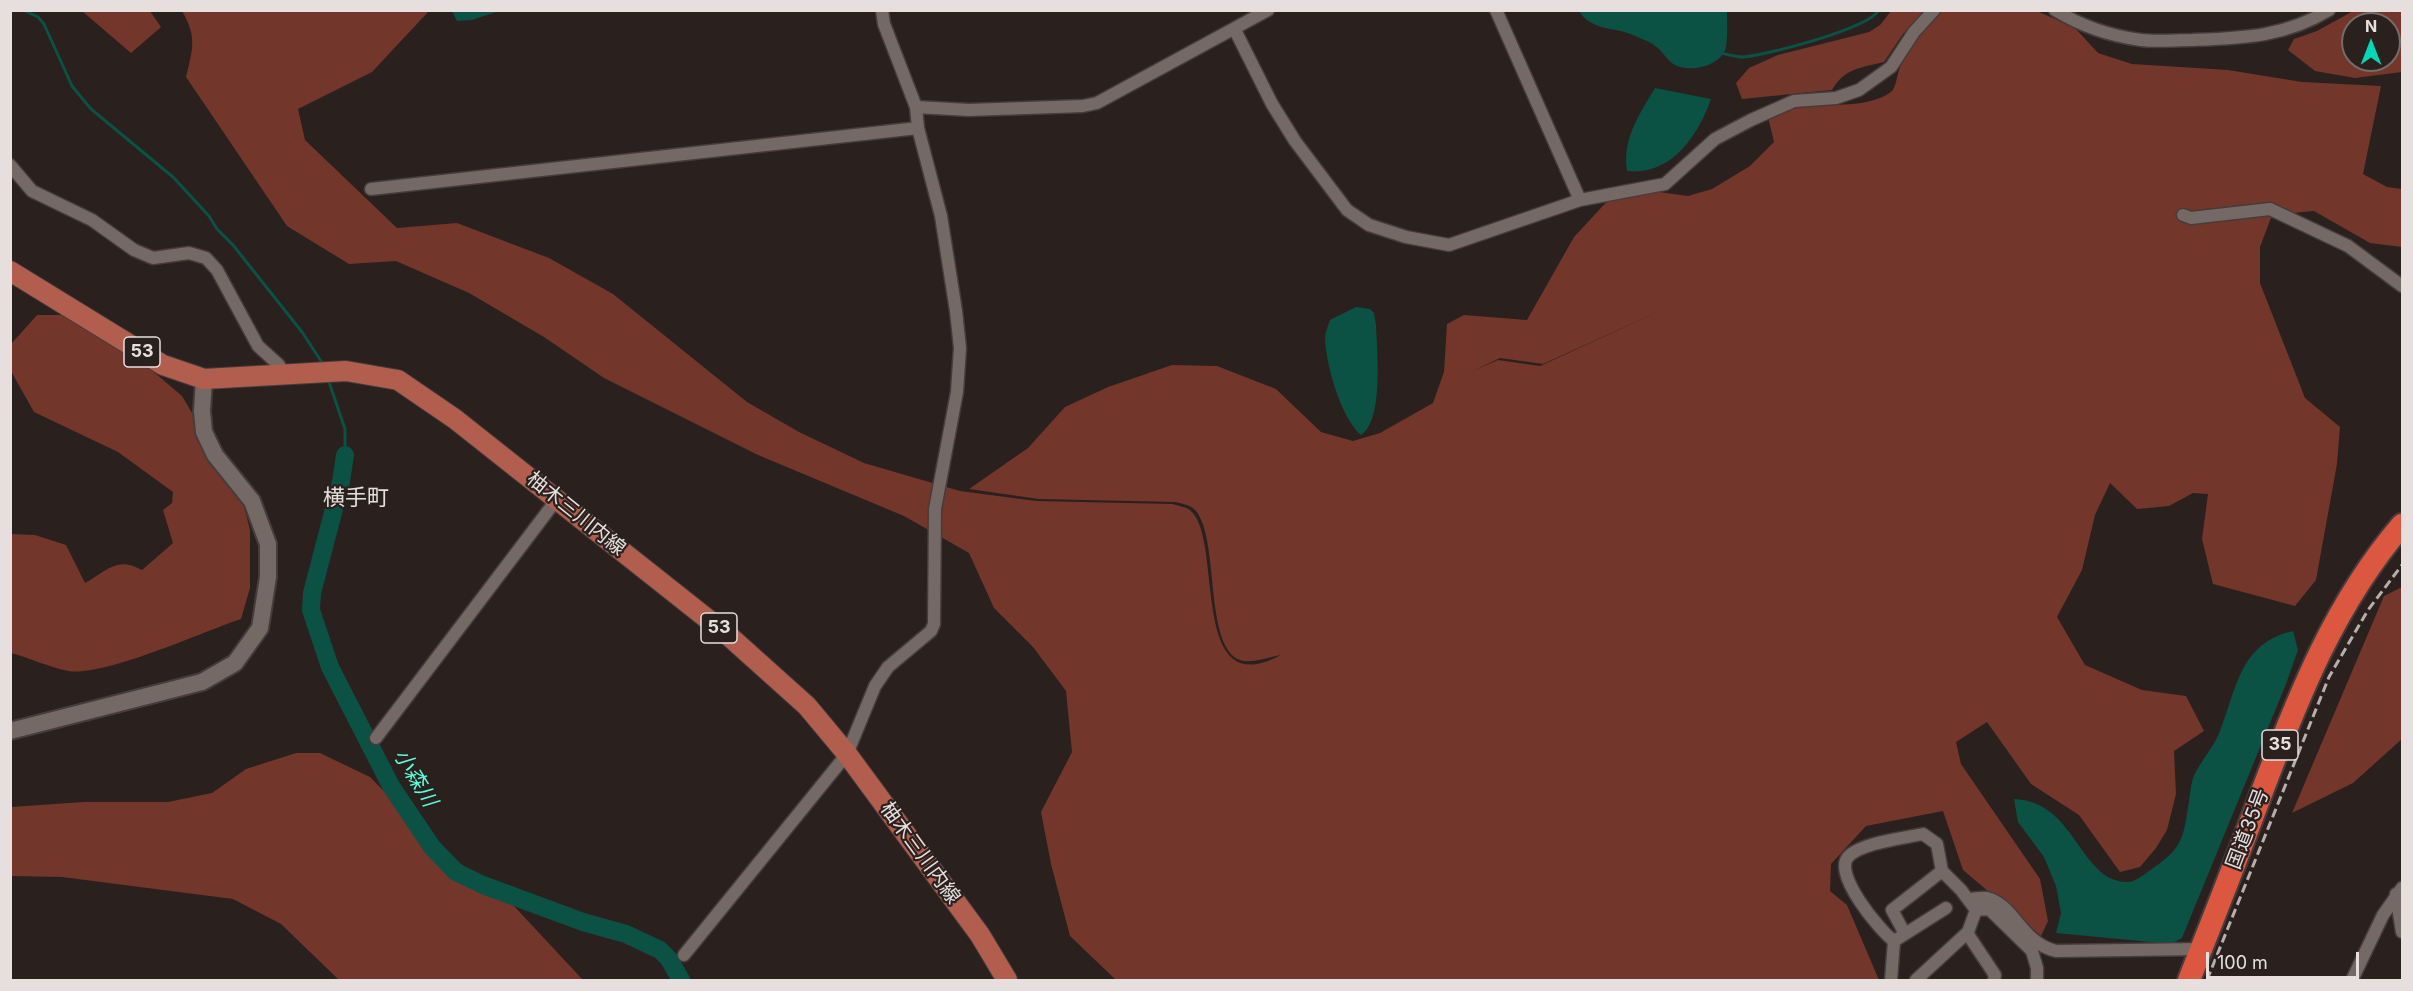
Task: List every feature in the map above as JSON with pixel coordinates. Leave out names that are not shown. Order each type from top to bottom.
[{"type":"highway","name":"国道35号","points":[[2189,981],[2307,677],[2345,603],[2385,545],[2403,525]]},
{"type":"main road","name":"柚木三川内線","points":[[10,271],[164,365],[204,379],[346,371],[398,381],[455,418],[780,679],[807,706],[847,754],[980,934],[1002,978]]},
{"type":"street","points":[[684,955],[847,754],[874,686],[888,667],[931,631],[934,624],[935,509],[957,392],[960,348],[941,216],[918,128],[916,107],[884,24],[882,10]]},
{"type":"street","points":[[916,107],[980,110],[1083,106],[1097,103],[1235,30],[1268,10]]},
{"type":"street","points":[[1496,10],[1580,200]]},
{"type":"street","points":[[1235,30],[1272,104],[1295,141],[1347,210],[1369,225],[1406,237],[1449,245],[1580,200],[1665,184],[1715,139],[1751,120],[1794,100],[1836,98],[1860,90],[1891,67],[1914,32],[1934,10]]},
{"type":"street","points":[[2055,10],[2072,20],[2106,33],[2142,40],[2173,40],[2232,39],[2276,33],[2306,24],[2329,10]]},
{"type":"street","points":[[371,189],[918,128]]},
{"type":"street","points":[[10,165],[32,191],[92,220],[134,250],[153,258],[189,253],[206,258],[217,270],[258,346],[279,365],[287,376]]},
{"type":"street","points":[[2182,215],[2191,218],[2270,209],[2348,246],[2403,286]]},
{"type":"street","points":[[10,731],[202,682],[235,663],[260,628],[268,576],[268,544],[252,501],[215,454],[204,432],[202,411],[204,379]]},
{"type":"street","points":[[376,738],[557,499]]},
{"type":"street","points":[[1894,941],[1884,933],[1862,904],[1846,877],[1844,866],[1847,857],[1858,849],[1923,834],[1931,837],[1937,844],[1942,871],[1976,910]]},
{"type":"street","points":[[1905,934],[1892,910],[1942,871]]},
{"type":"street","points":[[2399,891],[2403,932]]},
{"type":"street","points":[[2352,981],[2383,915],[2399,891]]},
{"type":"street","points":[[1968,899],[1987,898],[2006,910],[2034,942],[2056,951],[2201,950]]},
{"type":"street","points":[[1894,941],[1946,908]]},
{"type":"street","points":[[1976,910],[1989,909],[2032,951],[2037,968],[2037,981]]},
{"type":"street","points":[[1916,981],[1967,933],[1976,910]]},
{"type":"street","points":[[1967,933],[1995,975],[1994,981]]},
{"type":"street","points":[[1892,981],[1894,941]]},
{"type":"shaded area","points":[[452,10],[499,11],[472,20],[457,21]]},
{"type":"shaded area","points":[[82,11],[150,11],[161,27],[131,53]]},
{"type":"shaded area","points":[[182,11],[429,11],[372,72],[298,109],[305,140],[397,228],[457,223],[549,258],[613,294],[747,402],[799,432],[864,463],[960,491],[1036,501],[1173,504],[1190,510],[1200,527],[1206,552],[1213,612],[1220,639],[1232,658],[1252,665],[1281,655],[1244,661],[1231,653],[1222,638],[1207,541],[1202,521],[1193,508],[1175,502],[1039,499],[969,489],[1028,448],[1065,407],[1108,387],[1172,365],[1217,366],[1276,389],[1321,432],[1353,441],[1380,433],[1433,403],[1444,372],[1447,324],[1464,315],[1527,320],[1574,237],[1612,196],[1645,190],[1688,196],[1712,189],[1750,166],[1774,142],[1768,117],[1795,107],[1852,104],[1886,95],[1894,88],[1900,68],[1914,43],[1942,11],[2037,11],[2075,28],[2098,53],[2132,64],[2228,70],[2302,82],[2381,86],[2363,174],[2387,187],[2402,189],[2402,247],[2370,243],[2314,211],[2272,215],[2260,247],[2260,283],[2305,398],[2340,427],[2337,464],[2316,580],[2295,606],[2213,584],[2202,539],[2208,494],[2193,493],[2169,506],[2137,509],[2110,483],[2095,515],[2082,570],[2057,617],[2085,665],[2142,690],[2186,696],[2204,731],[2174,751],[2176,794],[2167,830],[2140,867],[2120,872],[2079,815],[2031,784],[1987,722],[1956,742],[1961,764],[2040,879],[2048,921],[2041,936],[1963,870],[1943,811],[1866,826],[1831,864],[1830,891],[1847,905],[1879,980],[1116,980],[1070,936],[1051,864],[1041,812],[1072,752],[1066,691],[1033,647],[994,608],[969,553],[904,516],[758,455],[604,378],[544,337],[469,293],[396,261],[349,264],[287,226],[186,77],[192,43],[187,20]],"holes":[[[1662,310],[1540,366],[1498,360],[1475,370],[1500,358],[1543,364]]]},
{"type":"shaded area","points":[[1579,11],[1727,11],[1726,47],[1719,59],[1712,63],[1697,68],[1682,67],[1672,63],[1651,43],[1627,33],[1597,26],[1584,18]]},
{"type":"shaded area","points":[[1891,11],[1925,11],[1903,34],[1884,62],[1848,73],[1832,90],[1742,99],[1736,83],[1749,68],[1778,55],[1869,32],[1880,25]]},
{"type":"shaded area","points":[[2402,11],[2402,72],[2355,78],[2315,71],[2288,50],[2294,39],[2317,31],[2341,18],[2341,72],[2401,72],[2401,12],[2351,12]]},
{"type":"shaded area","points":[[1655,88],[1711,99],[1699,127],[1681,151],[1657,167],[1643,171],[1627,171],[1629,138]]},
{"type":"shaded area","points":[[1356,307],[1370,309],[1374,313],[1376,325],[1378,384],[1376,401],[1368,427],[1361,435],[1341,404],[1328,363],[1325,339],[1330,320]]},
{"type":"shaded area","points":[[37,315],[74,315],[134,355],[182,396],[235,485],[244,506],[250,530],[250,588],[241,619],[128,661],[84,671],[68,671],[11,653],[11,534],[35,535],[66,545],[85,583],[113,566],[126,564],[142,570],[173,543],[163,510],[172,503],[173,492],[118,452],[34,412],[12,373],[12,343]]},
{"type":"shaded area","points":[[2402,587],[2402,739],[2353,783],[2292,813],[2384,596]]},
{"type":"shaded area","points":[[2293,631],[2298,650],[2286,684],[2182,938],[2171,944],[2056,933],[2061,913],[2056,886],[2044,857],[2018,822],[2014,799],[2034,803],[2051,812],[2097,868],[2110,878],[2125,882],[2138,879],[2169,856],[2180,842],[2193,778],[2220,731],[2237,683],[2251,656],[2275,637]]},
{"type":"shaded area","points":[[296,753],[320,753],[370,777],[437,845],[514,906],[583,980],[339,980],[281,924],[233,899],[62,877],[11,876],[11,807],[84,802],[168,802],[212,793],[246,769]]},
{"type":"waterway","points":[[23,10],[38,17],[44,24],[72,86],[91,109],[173,177],[209,216],[217,229],[233,245],[302,332],[323,364]]},
{"type":"waterway","points":[[1720,53],[1743,57],[1794,46],[1856,25],[1879,10]]},
{"type":"waterway","points":[[328,379],[345,429],[345,455]]},
{"type":"waterway","name":"小森川","points":[[345,455],[341,482],[312,593],[311,610],[330,667],[391,786],[432,847],[456,872],[483,885],[583,922],[626,934],[660,950],[669,959],[681,980]]},
{"type":"railway","points":[[2207,980],[2329,677],[2368,610],[2402,565]]},
{"type":"district","name":"横手町","points":[[356,498]]}]
